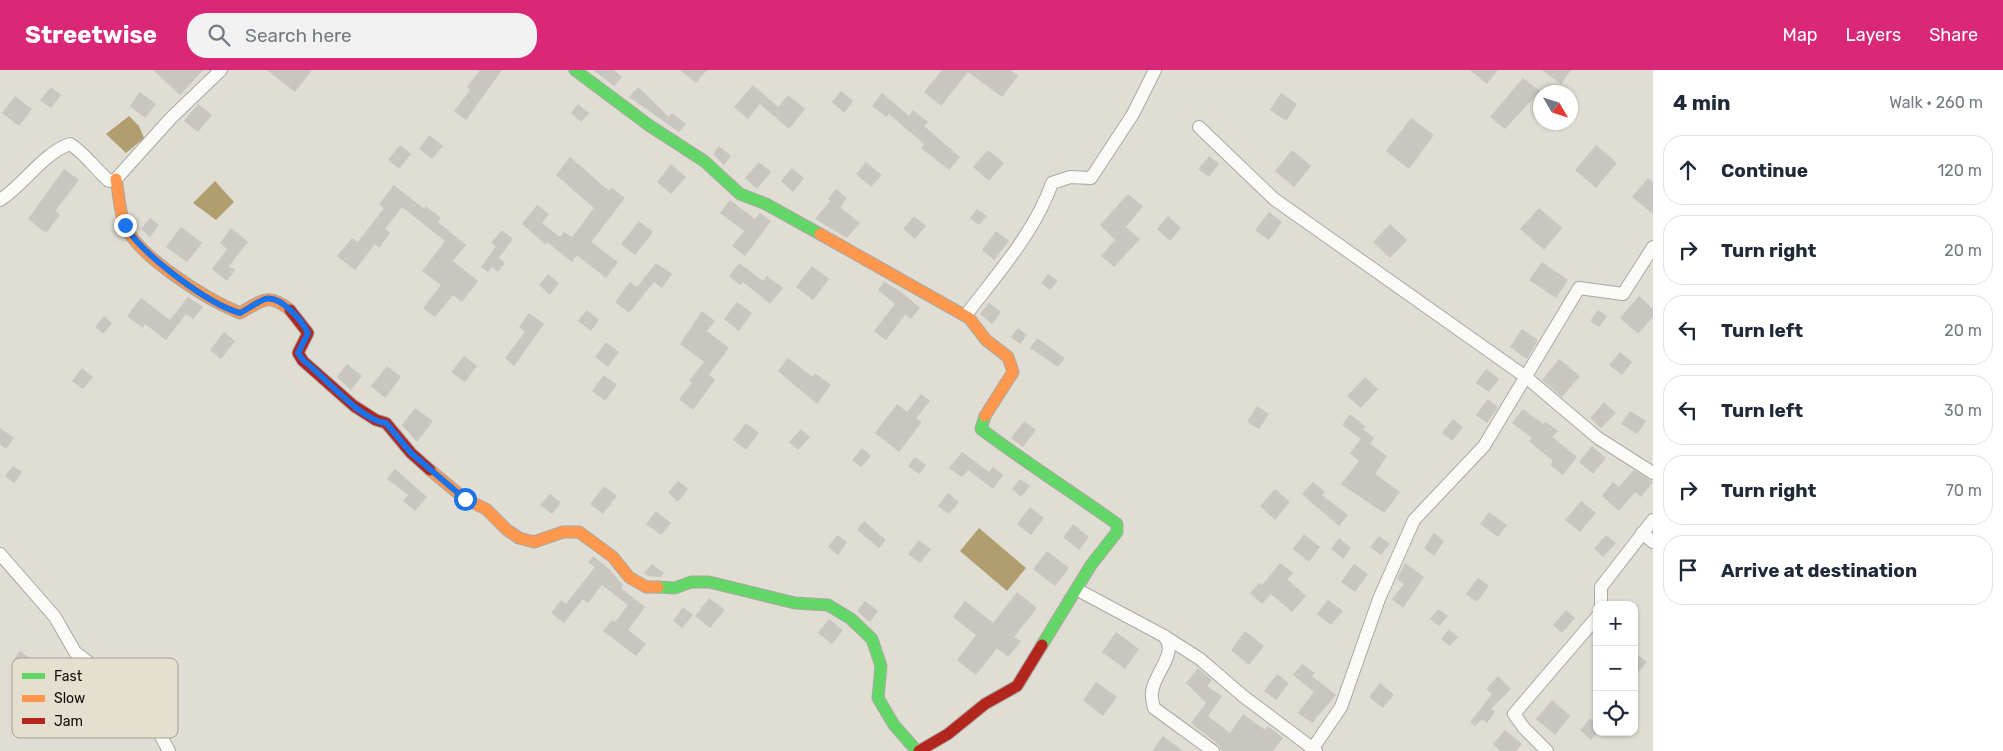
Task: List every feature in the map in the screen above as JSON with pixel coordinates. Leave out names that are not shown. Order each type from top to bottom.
[{"type":"street","points":[[0,200],[12,192],[57,149],[70,144],[80,150],[98,172],[109,181],[116,179],[171,118],[221,70]]},
{"type":"street","points":[[116,179],[125,225],[132,237],[146,251],[208,298],[228,310],[240,313],[266,299],[278,301],[304,324],[308,333],[298,353],[303,360],[364,414],[378,422],[386,423],[411,453],[443,482],[465,499],[486,510],[507,530],[519,538],[534,542],[563,532],[579,532],[613,556],[629,577],[646,587],[675,588],[691,582],[709,582],[795,603],[828,605],[851,620],[872,639],[881,666],[878,698],[894,726],[918,751],[948,734],[985,704],[1017,686],[1092,565],[1117,532],[1117,524],[1063,485],[1029,465],[981,430],[984,418],[1013,372],[1014,366],[1009,357],[988,342],[966,316],[766,204],[740,194],[704,161],[643,121],[575,70]]},
{"type":"street","points":[[966,316],[1026,233],[1039,212],[1052,183],[1070,177],[1091,178],[1133,114],[1155,70]]},
{"type":"street","points":[[1199,127],[1274,199],[1526,376],[1598,438],[1653,473]]},
{"type":"street","points":[[1078,590],[1164,636],[1200,659],[1243,696],[1313,750],[1341,706],[1379,599],[1414,520],[1484,446],[1580,288],[1623,294],[1653,247]]},
{"type":"street","points":[[1601,601],[1601,587],[1653,520]]},
{"type":"street","points":[[1642,533],[1653,542]]},
{"type":"street","points":[[0,554],[55,617],[75,652],[83,658]]},
{"type":"street","points":[[1547,751],[1524,728],[1514,714],[1593,622]]},
{"type":"street","points":[[1164,636],[1168,640],[1169,649],[1152,691],[1154,708],[1174,725],[1213,751]]},
{"type":"street","points":[[162,738],[169,751]]},
{"type":"shaded area","points":[[129,116],[139,126],[144,138],[126,153],[106,134]]},
{"type":"shaded area","points":[[215,181],[234,202],[216,220],[193,203]]},
{"type":"shaded area","points":[[979,528],[1026,568],[1007,591],[960,551]]},
{"type":"building","points":[[153,70],[203,70],[180,95]]},
{"type":"building","points":[[267,70],[312,70],[295,92]]},
{"type":"building","points":[[480,70],[502,70],[466,120],[454,111],[470,90],[467,87]]},
{"type":"building","points":[[593,70],[614,70],[622,77],[614,86]]},
{"type":"building","points":[[680,70],[707,70],[696,83]]},
{"type":"building","points":[[942,70],[1010,70],[1018,76],[1002,97],[968,72],[941,106],[924,92]]},
{"type":"building","points":[[1470,70],[1498,70],[1487,84]]},
{"type":"building","points":[[1542,70],[1571,70],[1561,84]]},
{"type":"building","points":[[1523,78],[1533,86],[1533,99],[1505,129],[1490,117]]},
{"type":"building","points":[[753,85],[778,107],[788,95],[805,109],[789,129],[760,104],[748,119],[734,107]]},
{"type":"building","points":[[51,87],[61,95],[51,108],[40,100]]},
{"type":"building","points":[[638,87],[669,117],[672,113],[686,124],[679,132],[629,97]]},
{"type":"building","points":[[841,91],[853,101],[844,113],[832,102]]},
{"type":"building","points":[[140,92],[156,104],[145,118],[130,106]]},
{"type":"building","points":[[882,93],[909,116],[913,110],[928,122],[924,126],[960,157],[949,170],[921,148],[924,144],[889,114],[886,117],[872,106]]},
{"type":"building","points":[[1281,93],[1297,104],[1286,121],[1270,110]]},
{"type":"building","points":[[15,96],[32,109],[19,126],[2,113]]},
{"type":"building","points":[[198,104],[212,115],[198,132],[184,121]]},
{"type":"building","points":[[578,104],[589,113],[581,122],[571,113]]},
{"type":"building","points":[[1411,118],[1434,135],[1409,169],[1386,151]]},
{"type":"building","points":[[429,135],[443,146],[432,159],[419,149]]},
{"type":"building","points":[[400,145],[411,154],[399,169],[388,160]]},
{"type":"building","points":[[1596,145],[1617,163],[1596,188],[1575,170]]},
{"type":"building","points":[[719,146],[731,156],[724,165],[713,154]]},
{"type":"building","points":[[988,150],[1004,163],[989,181],[973,167]]},
{"type":"building","points":[[1292,150],[1311,166],[1294,187],[1275,171]]},
{"type":"building","points":[[1209,156],[1219,164],[1209,177],[1198,169]]},
{"type":"building","points":[[570,157],[609,191],[612,188],[625,198],[591,242],[618,262],[606,278],[577,255],[572,262],[547,242],[546,245],[522,224],[537,205],[549,214],[542,223],[560,237],[564,232],[572,237],[594,208],[556,175]]},
{"type":"building","points":[[759,162],[771,172],[757,189],[745,178]]},
{"type":"building","points":[[866,162],[882,175],[871,187],[856,174]]},
{"type":"building","points":[[671,164],[686,177],[671,194],[657,182]]},
{"type":"building","points":[[792,168],[804,178],[793,192],[781,181]]},
{"type":"building","points":[[64,169],[79,180],[55,211],[60,215],[46,233],[28,219]]},
{"type":"building","points":[[1648,178],[1653,182],[1653,214],[1632,197]]},
{"type":"building","points":[[394,185],[424,209],[426,206],[441,218],[438,222],[466,245],[453,261],[478,281],[462,302],[453,295],[435,317],[423,308],[441,285],[422,271],[445,241],[402,207],[385,229],[390,233],[379,248],[375,244],[355,270],[337,256],[352,238],[358,242],[384,208],[379,204]]},
{"type":"building","points":[[836,189],[847,198],[840,207],[860,223],[847,238],[815,219],[830,201],[828,199]]},
{"type":"building","points":[[1128,194],[1143,206],[1126,227],[1140,239],[1114,267],[1101,256],[1115,240],[1100,225]]},
{"type":"building","points":[[730,200],[755,219],[760,213],[771,221],[745,256],[732,246],[744,231],[720,213]]},
{"type":"building","points":[[1539,208],[1562,228],[1544,250],[1520,229]]},
{"type":"building","points":[[977,209],[987,216],[979,225],[970,218]]},
{"type":"building","points":[[1269,212],[1282,222],[1269,240],[1255,230]]},
{"type":"building","points":[[914,216],[926,226],[915,239],[903,229]]},
{"type":"building","points":[[1168,216],[1181,228],[1170,241],[1157,229]]},
{"type":"building","points":[[150,218],[159,225],[150,237],[141,229]]},
{"type":"building","points":[[639,221],[653,232],[635,255],[621,244]]},
{"type":"building","points":[[1390,224],[1407,240],[1390,258],[1373,242]]},
{"type":"building","points":[[181,227],[202,243],[187,262],[166,247]]},
{"type":"building","points":[[231,228],[248,242],[229,266],[235,270],[227,281],[212,269],[227,249],[220,243]]},
{"type":"building","points":[[502,230],[513,239],[499,258],[505,263],[498,272],[492,267],[488,272],[481,267],[496,246],[491,243]]},
{"type":"building","points":[[996,231],[1009,241],[994,260],[982,250]]},
{"type":"building","points":[[1542,262],[1568,280],[1556,298],[1529,280]]},
{"type":"building","points":[[656,263],[672,274],[662,288],[654,282],[629,313],[615,302],[630,282],[637,287]]},
{"type":"building","points":[[739,263],[763,281],[767,276],[783,288],[770,304],[743,282],[740,285],[729,276]]},
{"type":"building","points":[[812,266],[829,279],[813,300],[796,287]]},
{"type":"building","points":[[548,274],[559,283],[550,295],[539,285]]},
{"type":"building","points":[[1048,274],[1058,281],[1050,290],[1041,283]]},
{"type":"building","points":[[884,282],[900,291],[920,308],[911,319],[905,315],[886,340],[874,331],[895,304],[878,290]]},
{"type":"building","points":[[1639,296],[1653,309],[1653,317],[1638,334],[1620,318]]},
{"type":"building","points":[[188,297],[203,307],[193,319],[186,314],[166,340],[145,324],[143,328],[127,316],[141,298],[170,320]]},
{"type":"building","points":[[737,302],[752,313],[739,331],[724,319]]},
{"type":"building","points":[[989,303],[1001,312],[992,324],[980,314]]},
{"type":"building","points":[[587,310],[599,320],[591,331],[578,321]]},
{"type":"building","points":[[1598,310],[1607,316],[1599,327],[1590,321]]},
{"type":"building","points":[[702,311],[715,321],[707,331],[729,348],[709,375],[715,380],[693,410],[679,399],[692,383],[689,381],[704,362],[680,344]]},
{"type":"building","points":[[529,313],[544,324],[514,366],[505,358],[525,332],[519,327]]},
{"type":"building","points":[[104,316],[112,323],[103,334],[95,327]]},
{"type":"building","points":[[1018,328],[1027,335],[1020,344],[1011,337]]},
{"type":"building","points":[[1522,329],[1538,340],[1527,359],[1510,347]]},
{"type":"building","points":[[224,332],[235,341],[221,359],[210,350]]},
{"type":"building","points":[[1037,338],[1065,358],[1058,367],[1030,348]]},
{"type":"building","points":[[606,342],[619,352],[608,367],[595,357]]},
{"type":"building","points":[[1620,352],[1632,362],[1622,375],[1609,365]]},
{"type":"building","points":[[464,356],[477,366],[465,382],[451,372]]},
{"type":"building","points":[[788,358],[813,377],[815,373],[831,385],[817,404],[778,371]]},
{"type":"building","points":[[1559,359],[1580,376],[1562,397],[1542,380]]},
{"type":"building","points":[[347,364],[362,376],[351,390],[337,377]]},
{"type":"building","points":[[387,366],[401,377],[385,398],[371,386]]},
{"type":"building","points":[[82,368],[93,377],[83,389],[72,381]]},
{"type":"building","points":[[1486,369],[1499,379],[1489,392],[1476,383]]},
{"type":"building","points":[[604,375],[617,385],[605,401],[592,391]]},
{"type":"building","points":[[1365,377],[1378,389],[1361,408],[1347,396]]},
{"type":"building","points":[[921,394],[930,401],[916,418],[922,422],[899,452],[875,433],[897,404],[907,412]]},
{"type":"building","points":[[1488,399],[1498,407],[1487,423],[1476,415]]},
{"type":"building","points":[[1604,402],[1616,413],[1601,428],[1590,418]]},
{"type":"building","points":[[1257,406],[1269,414],[1259,429],[1247,422]]},
{"type":"building","points":[[415,408],[433,421],[417,442],[402,425]]},
{"type":"building","points":[[1523,409],[1543,424],[1546,422],[1558,431],[1552,437],[1577,457],[1563,475],[1550,465],[1553,461],[1529,441],[1532,438],[1512,423]]},
{"type":"building","points":[[1630,411],[1646,421],[1637,434],[1621,424]]},
{"type":"building","points":[[1350,414],[1366,427],[1363,429],[1374,438],[1370,444],[1387,456],[1375,474],[1400,492],[1384,513],[1341,484],[1359,461],[1350,453],[1361,439],[1342,425]]},
{"type":"building","points":[[1453,419],[1463,427],[1452,441],[1442,433]]},
{"type":"building","points":[[1024,421],[1036,430],[1023,447],[1011,438]]},
{"type":"building","points":[[746,423],[759,433],[746,450],[733,440]]},
{"type":"building","points":[[0,428],[14,438],[6,449],[0,444]]},
{"type":"building","points":[[801,429],[810,437],[798,450],[789,442]]},
{"type":"building","points":[[1592,446],[1606,458],[1593,474],[1579,462]]},
{"type":"building","points":[[862,448],[871,456],[861,467],[852,460]]},
{"type":"building","points":[[962,452],[989,472],[993,467],[1003,475],[993,489],[968,470],[962,477],[949,468]]},
{"type":"building","points":[[915,457],[926,465],[919,474],[908,466]]},
{"type":"building","points":[[13,466],[22,472],[14,483],[5,476]]},
{"type":"building","points":[[395,469],[427,497],[415,511],[403,501],[408,495],[387,479]]},
{"type":"building","points":[[1634,470],[1653,482],[1641,497],[1635,492],[1619,511],[1602,496],[1613,482],[1619,487]]},
{"type":"building","points":[[1020,479],[1030,486],[1021,497],[1012,489]]},
{"type":"building","points":[[678,481],[688,489],[678,502],[668,493]]},
{"type":"building","points":[[1313,482],[1325,492],[1322,495],[1348,515],[1339,526],[1302,494]]},
{"type":"building","points":[[604,486],[617,496],[603,514],[590,504]]},
{"type":"building","points":[[1275,489],[1290,502],[1275,520],[1260,506]]},
{"type":"building","points":[[948,493],[959,502],[949,514],[938,506]]},
{"type":"building","points":[[550,494],[561,503],[552,514],[540,505]]},
{"type":"building","points":[[1581,501],[1596,513],[1580,532],[1565,520]]},
{"type":"building","points":[[1030,507],[1044,518],[1031,535],[1017,524]]},
{"type":"building","points":[[656,511],[671,523],[661,535],[646,524]]},
{"type":"building","points":[[1489,512],[1507,525],[1498,537],[1480,524]]},
{"type":"building","points":[[864,521],[886,540],[879,548],[857,530]]},
{"type":"building","points":[[1073,524],[1089,537],[1079,550],[1063,537]]},
{"type":"building","points":[[1434,533],[1444,541],[1434,556],[1424,548]]},
{"type":"building","points":[[1304,534],[1320,547],[1309,562],[1293,549]]},
{"type":"building","points":[[837,535],[847,542],[838,555],[828,547]]},
{"type":"building","points":[[1606,535],[1616,543],[1603,557],[1594,549]]},
{"type":"building","points":[[1379,536],[1390,544],[1381,555],[1370,547]]},
{"type":"building","points":[[1339,538],[1351,548],[1343,559],[1331,549]]},
{"type":"building","points":[[919,540],[931,549],[920,563],[908,554]]},
{"type":"building","points":[[1047,551],[1069,568],[1055,586],[1033,569]]},
{"type":"building","points":[[593,556],[609,569],[623,585],[621,588],[645,607],[628,630],[646,644],[636,656],[603,631],[612,620],[615,622],[628,605],[602,585],[588,603],[583,599],[564,623],[551,613],[561,600],[566,604],[595,567],[588,562]]},
{"type":"building","points":[[1280,563],[1293,573],[1287,579],[1306,596],[1292,612],[1271,594],[1262,604],[1250,593],[1259,583],[1262,585]]},
{"type":"building","points":[[1405,563],[1424,577],[1403,608],[1392,599],[1404,584],[1397,579]]},
{"type":"building","points":[[652,564],[664,573],[661,577],[649,576],[644,573]]},
{"type":"building","points":[[1354,564],[1368,574],[1355,592],[1341,582]]},
{"type":"building","points":[[1478,578],[1489,586],[1477,602],[1466,594]]},
{"type":"building","points":[[1017,592],[1037,608],[1014,637],[1021,641],[1008,657],[997,648],[976,675],[957,660],[976,635],[953,617],[965,601],[993,623]]},
{"type":"building","points":[[709,598],[725,610],[710,628],[695,616]]},
{"type":"building","points":[[1328,600],[1343,611],[1331,625],[1317,614]]},
{"type":"building","points":[[865,601],[878,611],[870,622],[857,611]]},
{"type":"building","points":[[683,607],[693,615],[682,628],[673,621]]},
{"type":"building","points":[[1438,609],[1448,616],[1439,626],[1430,619]]},
{"type":"building","points":[[1566,610],[1575,618],[1562,633],[1553,625]]},
{"type":"building","points":[[829,619],[843,630],[832,644],[818,633]]},
{"type":"building","points":[[1449,629],[1458,637],[1450,646],[1441,639]]},
{"type":"building","points":[[1245,631],[1264,646],[1249,665],[1231,650]]},
{"type":"building","points":[[1116,632],[1139,649],[1125,669],[1102,652]]},
{"type":"building","points":[[20,651],[30,658],[15,658]]},
{"type":"building","points":[[1638,655],[1647,662],[1638,672]]},
{"type":"building","points":[[1302,664],[1315,673],[1312,676],[1336,695],[1312,723],[1298,713],[1314,692],[1293,675]]},
{"type":"building","points":[[1198,668],[1212,680],[1207,686],[1222,696],[1208,716],[1230,733],[1243,714],[1265,730],[1268,726],[1283,738],[1273,751],[1221,751],[1219,745],[1191,723],[1206,703],[1186,683]]},
{"type":"building","points":[[1277,674],[1289,683],[1276,700],[1264,691]]},
{"type":"building","points":[[1498,676],[1511,689],[1491,709],[1495,712],[1487,723],[1482,719],[1475,726],[1470,722],[1492,694],[1486,689]]},
{"type":"building","points":[[1096,682],[1117,697],[1103,716],[1083,700]]},
{"type":"building","points":[[1380,683],[1394,695],[1383,708],[1369,697]]},
{"type":"building","points":[[1552,700],[1570,716],[1555,735],[1536,719]]},
{"type":"building","points":[[1590,718],[1593,721],[1594,736],[1591,740],[1580,730]]},
{"type":"building","points":[[1505,730],[1522,744],[1516,751],[1500,751],[1493,744]]},
{"type":"building","points":[[1163,736],[1183,751],[1152,751]]},
{"type":"traffic: fast","points":[[575,70],[650,126],[704,161],[740,194],[766,204],[820,234]]},
{"type":"traffic: fast","points":[[985,416],[981,429],[1117,524],[1117,532],[1091,565],[1042,645]]},
{"type":"traffic: fast","points":[[658,587],[675,588],[691,582],[709,582],[795,603],[828,605],[851,619],[872,639],[881,666],[878,698],[894,725],[917,751]]},
{"type":"traffic: slow","points":[[116,179],[123,220],[132,237],[144,250],[175,276],[210,298],[240,313],[265,300],[276,301],[290,310]]},
{"type":"traffic: slow","points":[[820,234],[969,318],[986,340],[1008,357],[1013,372],[985,416]]},
{"type":"traffic: slow","points":[[430,470],[465,499],[486,509],[507,530],[519,538],[534,542],[563,532],[579,532],[613,557],[629,577],[646,587],[658,587]]},
{"type":"traffic: jam","points":[[290,310],[308,333],[298,353],[303,361],[354,406],[376,420],[386,423],[411,453],[430,470]]},
{"type":"traffic: jam","points":[[919,751],[948,734],[985,704],[1017,686],[1042,645]]},
{"type":"route","points":[[125,225],[132,237],[146,251],[208,298],[228,310],[240,313],[266,299],[278,301],[304,324],[308,333],[298,353],[303,360],[364,414],[378,422],[386,423],[411,453],[465,499]]}]
